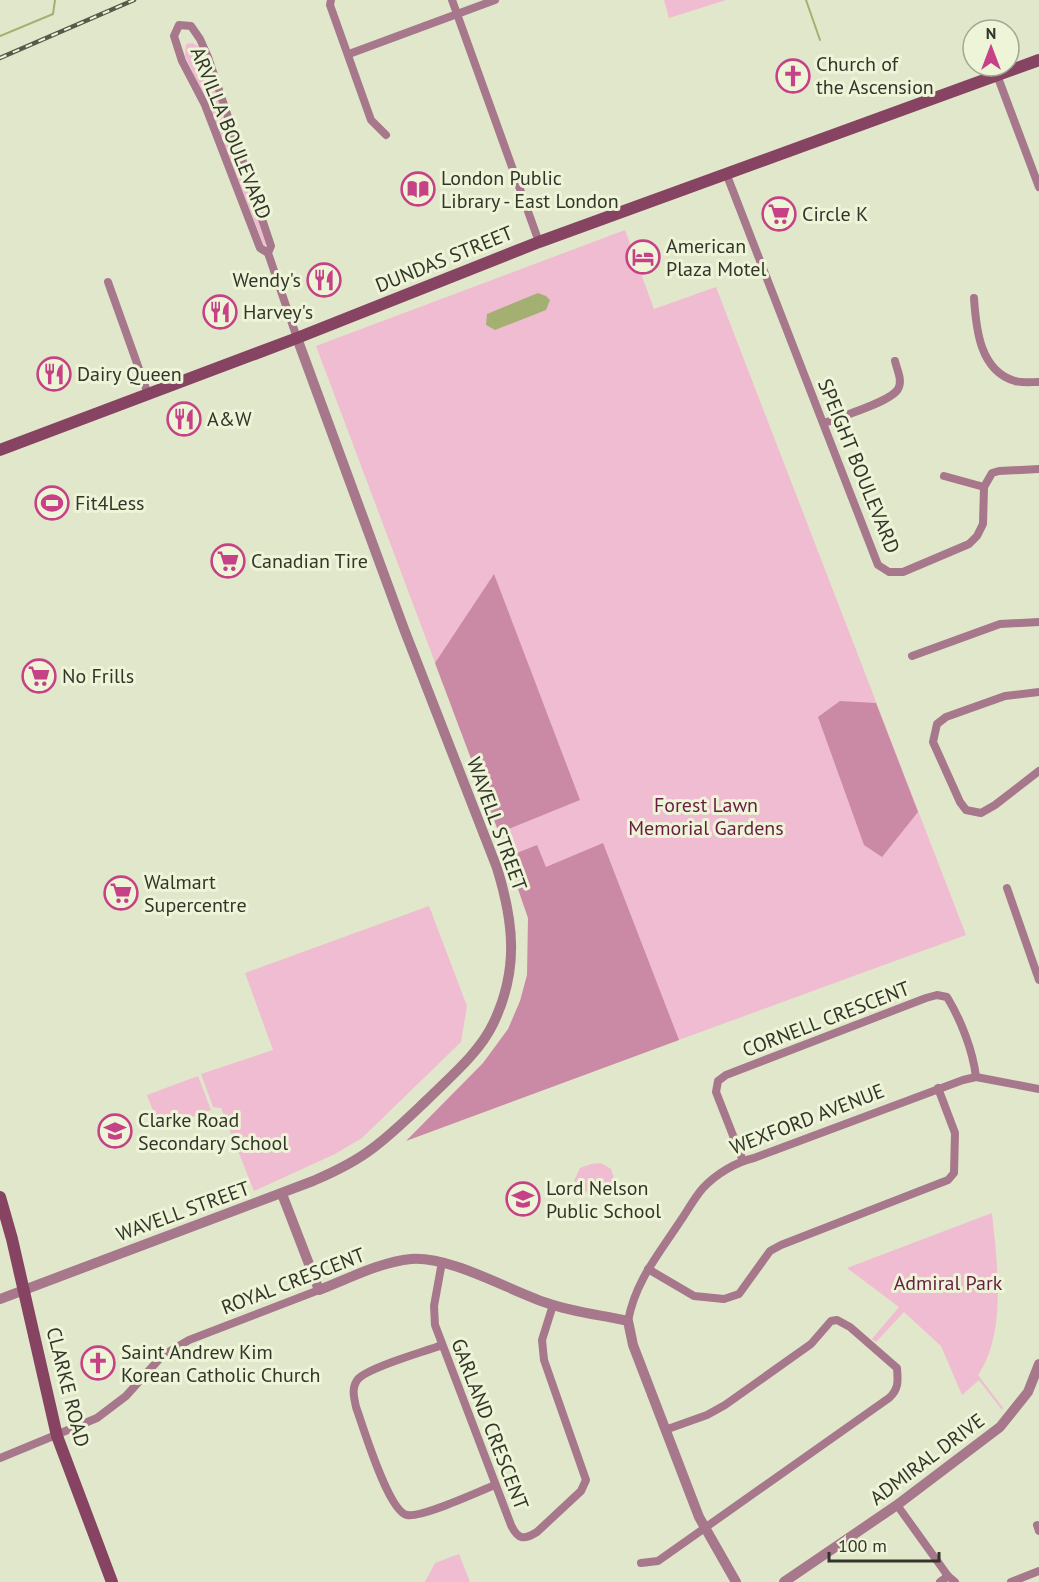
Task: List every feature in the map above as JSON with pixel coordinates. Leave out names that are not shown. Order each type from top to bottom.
[{"type":"main road","name":"DUNDAS STREET","points":[[1021,66],[1039,60]]},
{"type":"main road","name":"DUNDAS STREET","points":[[0,450],[297,338],[539,242],[989,78]]},
{"type":"main road","name":"CLARKE ROAD","points":[[0,1197],[57,1436],[112,1582]]},
{"type":"street","points":[[332,0],[330,4],[371,120],[386,135]]},
{"type":"street","points":[[452,0],[539,242]]},
{"type":"street","points":[[349,54],[495,0]]},
{"type":"street","name":"ARVILLA BOULEVARD","points":[[268,253],[271,246],[208,57],[191,26],[179,25],[174,36],[182,62],[205,105],[260,248],[268,253],[297,338]]},
{"type":"street","points":[[998,78],[1039,187]]},
{"type":"street","name":"SPEIGHT BOULEVARD","points":[[726,173],[878,565],[889,572],[903,572],[969,544],[977,536],[983,524],[984,487]]},
{"type":"street","points":[[108,282],[148,394]]},
{"type":"street","points":[[974,298],[978,339],[989,362],[1001,375],[1017,382],[1039,382]]},
{"type":"street","name":"WAVELL STREET","points":[[0,1299],[282,1194],[338,1170],[372,1149],[474,1052],[493,1024],[506,988],[512,958],[512,933],[507,902],[497,868],[408,640],[297,338]]},
{"type":"street","points":[[824,423],[890,398],[899,388],[901,380],[895,361]]},
{"type":"street","points":[[944,476],[984,487],[992,473],[1039,469]]},
{"type":"street","points":[[912,656],[999,624],[1039,622]]},
{"type":"street","points":[[1039,693],[1005,696],[946,717],[937,724],[933,742],[960,802],[966,810],[981,813],[1039,771]]},
{"type":"street","points":[[1007,888],[1039,980]]},
{"type":"street","name":"CORNELL CRESCENT","points":[[743,1161],[716,1092],[718,1081],[726,1075],[926,998],[937,995],[947,997],[975,1062],[976,1077]]},
{"type":"street","name":"WEXFORD AVENUE","points":[[735,1582],[699,1517],[633,1345],[628,1321],[631,1302],[648,1269],[702,1189],[743,1161],[938,1088],[976,1077],[1039,1089]]},
{"type":"street","points":[[648,1269],[694,1296],[724,1299],[739,1294],[770,1251],[781,1245],[948,1180],[954,1173],[955,1133],[938,1088]]},
{"type":"street","points":[[282,1194],[319,1290]]},
{"type":"street","name":"ROYAL CRESCENT","points":[[0,1458],[97,1418],[126,1396],[162,1356],[189,1341],[395,1262],[413,1259],[442,1262],[553,1305],[628,1321]]},
{"type":"street","name":"GARLAND CRESCENT","points":[[442,1262],[434,1306],[435,1325],[495,1485],[515,1534],[521,1538],[529,1537],[537,1532],[581,1491],[586,1480],[544,1360],[542,1341],[553,1305]]},
{"type":"street","points":[[641,1563],[658,1561],[889,1398],[895,1392],[898,1384],[897,1368],[850,1327],[837,1320],[831,1321],[812,1344],[725,1405],[707,1415],[665,1430]]},
{"type":"street","points":[[442,1345],[366,1373],[355,1384],[353,1393],[356,1407],[389,1497],[406,1515],[422,1514],[495,1485]]},
{"type":"street","name":"ADMIRAL DRIVE","points":[[784,1582],[897,1505],[999,1427],[1028,1392],[1039,1364]]},
{"type":"street","points":[[897,1505],[951,1579],[940,1582]]},
{"type":"street","points":[[1011,1582],[1039,1571]]},
{"type":"green space","points":[[664,0],[726,0],[669,18]]},
{"type":"green space","points":[[192,43],[200,47],[267,245],[264,246],[213,116],[185,56],[186,44]]},
{"type":"green space","name":"Forest Lawn Memorial Gardens","points":[[625,230],[654,309],[716,287],[966,935],[583,1075],[504,846],[316,346]]},
{"type":"green space","points":[[429,906],[467,1006],[461,1042],[362,1138],[335,1154],[254,1191],[221,1108],[213,1107],[201,1074],[273,1050],[245,973]]},
{"type":"green space","points":[[198,1076],[211,1110],[160,1129],[147,1095]]},
{"type":"green space","points":[[601,1163],[611,1169],[614,1179],[602,1195],[592,1197],[574,1181],[580,1168]]},
{"type":"green space","name":"Admiral Park","points":[[992,1213],[998,1297],[993,1339],[978,1375],[1003,1408],[1002,1410],[979,1380],[962,1395],[941,1346],[904,1312],[876,1342],[872,1339],[899,1307],[847,1268]]},
{"type":"green space","points":[[459,1554],[470,1582],[425,1582],[435,1563]]},
{"type":"shaded area","points":[[538,293],[550,300],[546,310],[495,330],[486,325],[487,314]]},
{"type":"shaded area","points":[[494,574],[580,800],[499,833],[435,663]]},
{"type":"shaded area","points":[[840,701],[876,703],[918,812],[882,857],[864,845],[818,717]]},
{"type":"shaded area","points":[[603,843],[679,1040],[406,1141],[483,1063],[508,1029],[520,1001],[527,975],[528,918],[507,857],[537,845],[546,867]]},
{"type":"waterway","points":[[0,36],[53,14],[55,0]]},
{"type":"waterway","points":[[806,0],[820,40]]},
{"type":"railway","points":[[0,58],[134,0]]},
{"type":"place","name":"Church of the Ascension","points":[[793,76]]},
{"type":"place","name":"London Public Library - East London","points":[[418,189]]},
{"type":"place","name":"Circle K","points":[[779,214]]},
{"type":"place","name":"American Plaza Motel","points":[[643,257]]},
{"type":"place","name":"Wendy's","points":[[324,280]]},
{"type":"place","name":"Harvey's","points":[[220,312]]},
{"type":"place","name":"Dairy Queen","points":[[54,374]]},
{"type":"place","name":"A&W","points":[[184,419]]},
{"type":"place","name":"Fit4Less","points":[[52,503]]},
{"type":"place","name":"Canadian Tire","points":[[228,561]]},
{"type":"place","name":"No Frills","points":[[39,676]]},
{"type":"place","name":"Walmart Supercentre","points":[[121,893]]},
{"type":"place","name":"Clarke Road Secondary School","points":[[115,1131]]},
{"type":"place","name":"Lord Nelson Public School","points":[[523,1199]]},
{"type":"place","name":"Saint Andrew Kim Korean Catholic Church","points":[[98,1363]]}]
